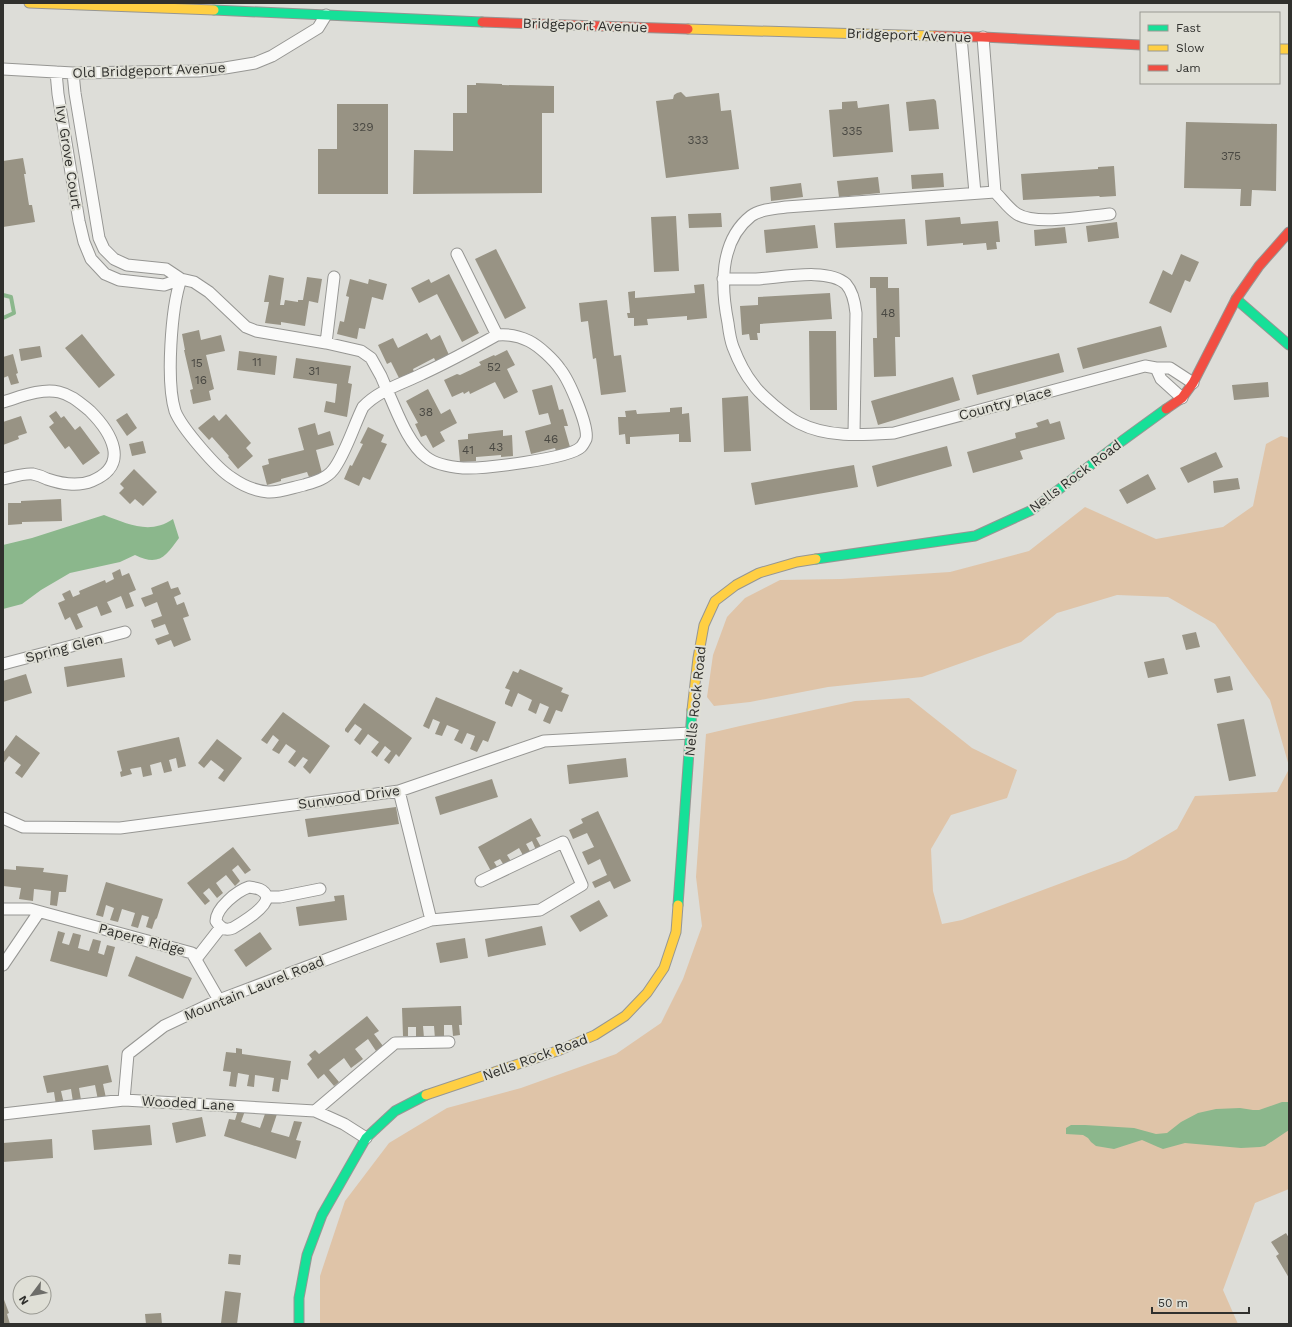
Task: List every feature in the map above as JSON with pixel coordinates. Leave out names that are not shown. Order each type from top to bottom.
[{"type":"main road","name":"Bridgeport Avenue","points":[[29,3],[144,6],[641,28],[721,29],[961,37],[1140,45]]},
{"type":"main road","name":"Nells Rock Road","points":[[299,1324],[298,1298],[307,1255],[319,1221],[366,1138],[395,1111],[429,1094],[560,1050],[595,1035],[625,1016],[647,993],[664,968],[676,932],[690,733],[698,658],[704,625],[715,601],[736,585],[759,573],[797,562],[975,536],[1032,510],[1122,441],[1182,398],[1193,383],[1236,299],[1259,266],[1289,232]]},
{"type":"main road","points":[[1236,299],[1289,345]]},
{"type":"street","name":"Old Bridgeport Avenue","points":[[3,69],[73,73],[199,71],[255,63],[272,56],[318,28],[326,15]]},
{"type":"street","points":[[961,37],[975,193]]},
{"type":"street","points":[[983,38],[995,192],[1018,214],[1033,220],[1051,220],[1110,214]]},
{"type":"street","name":"Ivy Grove Court","points":[[56,72],[58,94],[77,206],[84,242],[91,259],[105,274],[120,280],[164,284],[181,279]]},
{"type":"street","name":"Ivy Grove Court","points":[[73,73],[99,238],[104,249],[114,259],[127,265],[166,270],[181,279],[194,282],[209,292],[246,328],[256,332],[326,342],[361,351],[371,358],[416,448],[427,458],[448,466],[465,468],[528,462],[571,452],[581,447],[586,439],[585,427],[579,407],[560,369],[543,350],[530,341],[505,334],[497,335]]},
{"type":"street","name":"Country Place","points":[[995,192],[786,207],[766,210],[752,215],[742,224],[734,235],[729,246],[723,279],[726,312],[732,345],[741,365],[753,385],[775,406],[799,423],[822,432],[868,434],[894,433],[1144,366],[1170,368],[1193,383]]},
{"type":"street","points":[[84,242],[99,238]]},
{"type":"street","points":[[181,279],[177,292],[172,329],[171,377],[172,397],[176,413],[185,428],[207,454],[231,478],[246,486],[270,493],[320,480],[327,476],[340,459],[363,407],[378,394],[451,361],[497,335],[457,254]]},
{"type":"street","points":[[723,279],[755,279],[811,275],[830,276],[847,285],[854,299],[856,313],[854,434]]},
{"type":"street","points":[[326,342],[334,277]]},
{"type":"street","points":[[1156,368],[1161,379],[1182,398]]},
{"type":"street","points":[[3,402],[35,393],[51,391],[69,395],[77,400],[100,422],[108,432],[114,445],[115,456],[110,468],[104,474],[84,483],[76,484],[57,482],[32,474],[3,479]]},
{"type":"street","name":"Spring Glen","points":[[3,664],[125,632]]},
{"type":"street","name":"Sunwood Drive","points":[[3,818],[23,827],[120,828],[398,791],[544,741],[690,733]]},
{"type":"street","points":[[398,791],[430,920]]},
{"type":"street","name":"Mountain Laurel Road","points":[[124,1100],[128,1054],[164,1026],[219,1000],[430,920],[540,910],[582,885],[563,842],[481,881]]},
{"type":"street","points":[[249,887],[260,889],[265,892],[268,897],[260,909],[239,924],[229,929],[224,929],[216,921],[216,915],[223,906],[239,892],[249,887]]},
{"type":"street","points":[[268,897],[280,897],[320,889]]},
{"type":"street","name":"Papere Ridge","points":[[3,908],[30,909],[192,953],[219,1000]]},
{"type":"street","points":[[3,965],[40,912]]},
{"type":"street","points":[[196,960],[221,927]]},
{"type":"street","points":[[315,1111],[395,1043],[449,1042]]},
{"type":"street","name":"Wooded Lane","points":[[3,1114],[124,1100],[315,1111],[344,1124],[366,1138]]},
{"type":"shaded area","points":[[1281,436],[1289,438],[1289,766],[1270,700],[1215,624],[1168,597],[1117,595],[1057,613],[1021,642],[922,677],[828,687],[750,702],[714,706],[707,697],[713,655],[727,617],[745,598],[780,580],[841,579],[950,572],[1029,551],[1085,507],[1156,539],[1223,527],[1253,506],[1266,444]]},
{"type":"shaded area","points":[[104,515],[122,522],[147,527],[164,524],[173,519],[179,538],[170,550],[161,558],[150,560],[135,555],[120,562],[70,573],[41,590],[22,604],[3,609],[3,545],[32,538]]},
{"type":"shaded area","points":[[909,698],[972,748],[1017,770],[1007,798],[951,815],[931,849],[933,891],[942,924],[962,920],[1126,859],[1177,829],[1195,796],[1277,792],[1289,769],[1289,1189],[1255,1203],[1223,1290],[1238,1324],[320,1324],[320,1276],[345,1201],[389,1143],[447,1108],[521,1088],[616,1054],[661,1023],[683,979],[702,926],[696,877],[706,734],[855,701]]},
{"type":"shaded area","points":[[1282,1102],[1289,1102],[1289,1130],[1265,1146],[1260,1147],[1241,1148],[1185,1143],[1163,1149],[1142,1140],[1114,1149],[1096,1146],[1083,1135],[1066,1134],[1066,1128],[1071,1125],[1134,1128],[1156,1134],[1167,1133],[1181,1122],[1198,1113],[1216,1109],[1240,1108],[1259,1110]]},
{"type":"building","points":[[476,83],[554,86],[554,113],[542,113],[542,193],[413,194],[414,150],[453,151],[453,113],[467,113],[467,85],[476,85]]},
{"type":"building","points":[[681,92],[686,97],[719,93],[721,111],[731,110],[739,169],[666,178],[656,101],[673,99],[674,95]]},
{"type":"building","points":[[934,99],[936,101],[939,129],[909,131],[906,102]]},
{"type":"building","points":[[857,101],[858,108],[889,104],[893,152],[833,157],[829,110],[842,109],[842,102]]},
{"type":"building","points":[[337,104],[388,104],[388,194],[318,194],[318,149],[337,149]]},
{"type":"building","points":[[1186,122],[1277,124],[1276,191],[1252,190],[1251,206],[1240,206],[1241,189],[1184,188]]},
{"type":"building","points":[[23,158],[29,205],[32,205],[35,222],[3,227],[3,161]]},
{"type":"building","points":[[1114,166],[1116,196],[1023,200],[1021,174],[1098,169],[1098,167]]},
{"type":"building","points":[[943,173],[944,187],[912,189],[911,175]]},
{"type":"building","points":[[878,177],[880,193],[839,197],[837,181]]},
{"type":"building","points":[[801,183],[803,197],[771,201],[770,187]]},
{"type":"building","points":[[721,213],[722,227],[689,228],[688,214]]},
{"type":"building","points":[[676,216],[679,271],[654,272],[651,217]]},
{"type":"building","points":[[960,217],[961,224],[998,221],[1000,242],[996,242],[997,249],[987,250],[986,243],[927,246],[925,220]]},
{"type":"building","points":[[905,219],[907,244],[836,248],[834,223]]},
{"type":"building","points":[[1117,222],[1119,238],[1088,242],[1086,226]]},
{"type":"building","points":[[815,225],[818,248],[766,253],[764,230]]},
{"type":"building","points":[[1065,227],[1067,243],[1035,246],[1034,230]]},
{"type":"building","points":[[496,249],[526,308],[505,319],[475,259]]},
{"type":"building","points":[[1181,254],[1199,262],[1190,282],[1185,280],[1171,313],[1149,303],[1163,270],[1172,275]]},
{"type":"building","points":[[449,274],[479,333],[462,342],[437,294],[419,303],[411,288],[429,279],[431,283]]},
{"type":"building","points":[[269,275],[284,278],[280,305],[284,305],[285,300],[298,302],[298,300],[303,300],[307,277],[322,279],[318,303],[309,301],[305,326],[281,322],[281,325],[265,323],[269,302],[264,302]]},
{"type":"building","points":[[870,277],[888,277],[888,288],[899,288],[900,337],[895,337],[896,376],[874,377],[873,338],[877,338],[876,288],[870,288]]},
{"type":"building","points":[[350,279],[368,284],[369,279],[387,284],[383,300],[372,297],[365,329],[359,328],[357,339],[337,334],[340,321],[344,322],[349,297],[346,296]]},
{"type":"building","points":[[704,284],[707,318],[687,320],[687,316],[647,319],[648,325],[634,326],[634,318],[628,318],[627,313],[630,313],[628,292],[635,291],[635,298],[695,293],[694,285]]},
{"type":"building","points":[[830,293],[832,319],[760,324],[760,333],[757,333],[758,340],[750,340],[749,334],[742,335],[740,306],[758,305],[758,297]]},
{"type":"building","points":[[607,300],[614,356],[621,355],[626,392],[601,395],[596,358],[593,359],[588,321],[581,322],[579,303]]},
{"type":"building","points":[[1161,326],[1167,347],[1083,369],[1077,348]]},
{"type":"building","points":[[199,330],[201,340],[221,335],[225,351],[206,355],[214,389],[209,391],[211,400],[193,404],[190,390],[193,389],[182,334]]},
{"type":"building","points":[[809,331],[836,331],[837,410],[810,410]]},
{"type":"building","points":[[427,333],[431,340],[440,335],[449,355],[436,362],[434,358],[413,369],[414,372],[400,380],[391,362],[387,364],[378,345],[393,338],[398,348]]},
{"type":"building","points":[[82,334],[115,375],[99,388],[65,348]]},
{"type":"building","points":[[40,346],[42,357],[21,361],[19,349]]},
{"type":"building","points":[[507,350],[515,365],[507,369],[518,392],[504,399],[495,382],[470,394],[469,391],[464,394],[463,392],[452,397],[444,380],[457,374],[460,375],[481,365],[479,362]]},
{"type":"building","points":[[239,351],[277,356],[275,375],[237,370]]},
{"type":"building","points":[[1059,353],[1064,372],[977,395],[972,375]]},
{"type":"building","points":[[13,354],[19,383],[11,385],[8,376],[3,378],[3,357]]},
{"type":"building","points":[[296,358],[351,366],[348,383],[352,384],[347,417],[324,412],[326,401],[335,403],[337,384],[293,378]]},
{"type":"building","points":[[953,377],[960,400],[878,425],[871,401]]},
{"type":"building","points":[[1268,382],[1269,397],[1234,400],[1232,385]]},
{"type":"building","points":[[552,385],[559,410],[563,409],[568,426],[564,426],[570,447],[556,451],[555,448],[531,454],[525,431],[551,424],[548,413],[539,415],[532,390]]},
{"type":"building","points":[[428,389],[441,414],[450,409],[457,423],[440,432],[445,441],[433,448],[426,435],[421,437],[415,424],[418,423],[406,401]]},
{"type":"building","points":[[748,396],[751,451],[724,452],[722,398]]},
{"type":"building","points":[[682,407],[682,414],[689,413],[691,442],[679,442],[679,434],[630,437],[630,444],[626,444],[625,434],[619,435],[618,417],[626,417],[625,411],[636,410],[637,414],[670,412],[670,408]]},
{"type":"building","points":[[56,411],[61,418],[64,416],[75,430],[80,426],[100,453],[83,465],[69,446],[65,449],[49,427],[54,423],[49,416]]},
{"type":"building","points":[[127,413],[137,428],[127,436],[116,420]]},
{"type":"building","points":[[226,414],[251,443],[246,448],[253,456],[238,469],[228,457],[229,456],[212,437],[209,440],[198,428],[214,415],[219,421]]},
{"type":"building","points":[[21,416],[27,433],[18,436],[19,439],[3,445],[3,422]]},
{"type":"building","points":[[1048,419],[1050,424],[1060,421],[1065,439],[1020,451],[1023,459],[973,473],[967,452],[1016,438],[1015,433],[1038,427],[1036,423]]},
{"type":"building","points":[[315,423],[318,435],[330,431],[334,445],[316,450],[322,473],[309,477],[307,472],[281,479],[281,481],[267,485],[262,466],[269,464],[268,459],[304,450],[298,428]]},
{"type":"building","points":[[368,427],[384,435],[381,442],[387,444],[370,480],[363,477],[359,486],[344,479],[350,465],[352,466],[363,444],[360,443]]},
{"type":"building","points":[[503,430],[503,436],[512,435],[513,456],[501,457],[501,455],[476,457],[476,461],[460,462],[458,440],[468,439],[468,434]]},
{"type":"building","points":[[143,441],[146,453],[132,456],[129,444]]},
{"type":"building","points":[[947,446],[952,466],[877,487],[872,466]]},
{"type":"building","points":[[1216,452],[1223,467],[1188,483],[1180,468]]},
{"type":"building","points":[[854,465],[858,487],[755,505],[751,483]]},
{"type":"building","points":[[134,469],[157,492],[143,506],[135,499],[130,504],[119,493],[124,488],[120,484]]},
{"type":"building","points":[[1148,474],[1156,489],[1127,504],[1119,490]]},
{"type":"building","points":[[1238,478],[1240,489],[1214,493],[1213,481]]},
{"type":"building","points":[[61,499],[62,521],[22,522],[22,524],[8,525],[8,503]]},
{"type":"building","points":[[120,569],[122,576],[129,573],[136,590],[129,593],[134,606],[126,609],[121,596],[107,602],[112,612],[101,616],[97,606],[77,614],[83,627],[76,630],[70,617],[65,620],[58,603],[65,600],[62,594],[70,590],[73,597],[80,594],[79,591],[105,580],[106,583],[114,579],[112,573]]},
{"type":"building","points":[[168,581],[171,589],[178,587],[181,594],[174,597],[177,605],[184,602],[189,616],[183,618],[191,640],[174,647],[171,640],[158,645],[155,639],[169,634],[165,624],[154,628],[151,620],[162,616],[157,602],[145,607],[141,598],[153,594],[151,588]]},
{"type":"building","points":[[1196,632],[1200,647],[1186,650],[1182,635]]},
{"type":"building","points":[[122,658],[125,677],[67,687],[64,667]]},
{"type":"building","points":[[1164,658],[1168,674],[1148,678],[1144,662]]},
{"type":"building","points":[[520,669],[563,688],[561,692],[569,695],[562,712],[556,710],[550,724],[543,721],[549,707],[540,703],[536,714],[528,710],[532,700],[518,693],[512,707],[505,704],[510,690],[505,688],[513,671],[518,673]]},
{"type":"building","points":[[26,674],[32,693],[3,702],[3,681]]},
{"type":"building","points":[[1230,676],[1233,690],[1217,693],[1214,679]]},
{"type":"building","points":[[436,697],[496,722],[488,742],[483,740],[477,752],[470,749],[475,736],[467,733],[462,744],[454,740],[459,730],[447,725],[442,736],[435,734],[440,722],[433,719],[429,729],[423,726]]},
{"type":"building","points":[[364,703],[412,738],[399,757],[396,754],[389,764],[384,760],[391,751],[385,746],[377,757],[371,752],[379,742],[368,734],[360,745],[354,740],[362,729],[355,724],[348,733],[345,731]]},
{"type":"building","points":[[283,712],[330,746],[310,774],[303,767],[308,760],[303,757],[295,767],[288,762],[296,751],[286,744],[279,754],[272,750],[279,740],[273,735],[267,744],[261,740]]},
{"type":"building","points":[[1244,719],[1256,776],[1229,781],[1217,724]]},
{"type":"building","points":[[16,735],[40,753],[22,778],[15,773],[21,765],[9,756],[3,764],[3,753]]},
{"type":"building","points":[[179,737],[186,766],[178,768],[176,758],[169,760],[172,771],[164,773],[161,762],[150,765],[152,775],[143,777],[141,767],[130,769],[132,774],[121,777],[120,772],[122,771],[117,751]]},
{"type":"building","points":[[217,739],[242,758],[224,782],[218,778],[224,770],[211,760],[204,768],[198,763]]},
{"type":"building","points":[[626,758],[628,777],[569,784],[567,765]]},
{"type":"building","points":[[492,779],[498,797],[440,815],[435,797]]},
{"type":"building","points":[[396,807],[399,824],[308,837],[305,819]]},
{"type":"building","points":[[598,811],[631,881],[614,889],[610,881],[595,888],[592,882],[607,875],[600,859],[588,865],[582,852],[594,847],[587,833],[573,839],[569,830],[583,823],[581,819]]},
{"type":"building","points":[[531,818],[541,836],[536,838],[541,847],[536,850],[532,841],[526,844],[531,853],[524,857],[519,848],[507,855],[512,863],[505,867],[500,859],[494,862],[499,870],[492,873],[478,847]]},
{"type":"building","points":[[233,847],[251,870],[245,874],[238,865],[232,870],[240,881],[235,886],[226,875],[216,883],[223,893],[217,898],[209,888],[203,893],[210,901],[205,905],[187,883]]},
{"type":"building","points":[[16,866],[44,868],[43,872],[68,875],[66,892],[59,892],[57,906],[50,905],[51,891],[34,889],[33,901],[19,899],[21,888],[3,886],[3,869],[16,870]]},
{"type":"building","points":[[106,882],[163,899],[152,929],[146,927],[149,917],[142,915],[138,928],[131,926],[135,913],[122,909],[118,922],[110,920],[114,908],[106,905],[103,917],[96,915]]},
{"type":"building","points":[[344,895],[347,920],[299,926],[296,907],[335,901],[334,896]]},
{"type":"building","points":[[599,900],[608,916],[580,932],[570,916]]},
{"type":"building","points":[[542,926],[546,945],[488,957],[485,939]]},
{"type":"building","points":[[58,931],[65,933],[62,943],[69,945],[73,933],[81,935],[78,948],[89,951],[93,939],[101,941],[98,953],[104,955],[107,945],[115,947],[107,977],[50,961]]},
{"type":"building","points":[[260,932],[272,949],[246,967],[234,950]]},
{"type":"building","points":[[465,938],[468,958],[440,963],[436,943]]},
{"type":"building","points":[[136,956],[192,978],[183,999],[128,976]]},
{"type":"building","points":[[461,1006],[462,1025],[459,1025],[460,1035],[453,1036],[452,1025],[444,1025],[444,1038],[435,1039],[434,1026],[423,1026],[424,1038],[416,1038],[416,1027],[408,1027],[408,1036],[403,1036],[402,1008]]},
{"type":"building","points":[[367,1016],[379,1031],[374,1034],[383,1046],[376,1051],[368,1039],[355,1049],[363,1059],[351,1068],[344,1058],[329,1070],[339,1082],[334,1086],[324,1074],[318,1079],[307,1064],[312,1059],[309,1055],[315,1050],[319,1054]]},
{"type":"building","points":[[236,1048],[242,1049],[242,1054],[291,1061],[288,1080],[281,1079],[279,1092],[272,1091],[274,1078],[255,1075],[254,1087],[247,1086],[249,1075],[238,1073],[236,1087],[229,1086],[231,1072],[223,1071],[226,1052],[236,1053]]},
{"type":"building","points":[[108,1065],[112,1082],[103,1084],[106,1098],[98,1100],[95,1085],[79,1088],[81,1100],[73,1102],[71,1089],[61,1091],[64,1104],[56,1105],[54,1092],[47,1093],[43,1076]]},
{"type":"building","points":[[239,1107],[246,1108],[241,1122],[260,1128],[266,1111],[277,1114],[271,1132],[289,1137],[294,1121],[302,1122],[296,1140],[301,1141],[296,1159],[224,1136],[229,1119],[235,1120]]},
{"type":"building","points":[[202,1117],[206,1136],[176,1143],[172,1123]]},
{"type":"building","points":[[150,1125],[152,1145],[94,1150],[92,1130]]},
{"type":"building","points":[[52,1139],[53,1158],[3,1162],[3,1143]]},
{"type":"building","points":[[1286,1233],[1289,1238],[1289,1278],[1276,1256],[1279,1254],[1271,1242]]},
{"type":"building","points":[[229,1254],[241,1255],[240,1265],[228,1264]]},
{"type":"building","points":[[225,1291],[241,1293],[237,1324],[221,1323]]},
{"type":"building","points":[[3,1297],[9,1313],[7,1314],[10,1324],[3,1324]]},
{"type":"building","points":[[161,1313],[162,1324],[146,1324],[145,1314]]},
{"type":"waterway","points":[[3,295],[11,297],[14,313],[3,318]]},
{"type":"traffic: fast","points":[[214,10],[482,22]]},
{"type":"traffic: fast","points":[[1236,299],[1289,345]]},
{"type":"traffic: fast","points":[[816,559],[975,536],[1032,510],[1166,409]]},
{"type":"traffic: fast","points":[[678,905],[692,710]]},
{"type":"traffic: fast","points":[[299,1324],[299,1298],[307,1255],[322,1215],[366,1138],[395,1111],[426,1095]]},
{"type":"traffic: slow","points":[[29,3],[214,10]]},
{"type":"traffic: slow","points":[[688,29],[935,36]]},
{"type":"traffic: slow","points":[[1280,49],[1289,49]]},
{"type":"traffic: slow","points":[[692,710],[698,658],[704,625],[715,601],[736,585],[759,573],[797,562],[816,559]]},
{"type":"traffic: slow","points":[[426,1095],[560,1050],[595,1035],[625,1016],[647,993],[664,968],[676,932],[678,905]]},
{"type":"traffic: jam","points":[[482,22],[688,29]]},
{"type":"traffic: jam","points":[[935,36],[1140,45]]},
{"type":"traffic: jam","points":[[1166,409],[1182,398],[1193,383],[1236,299],[1259,266],[1289,232]]}]
